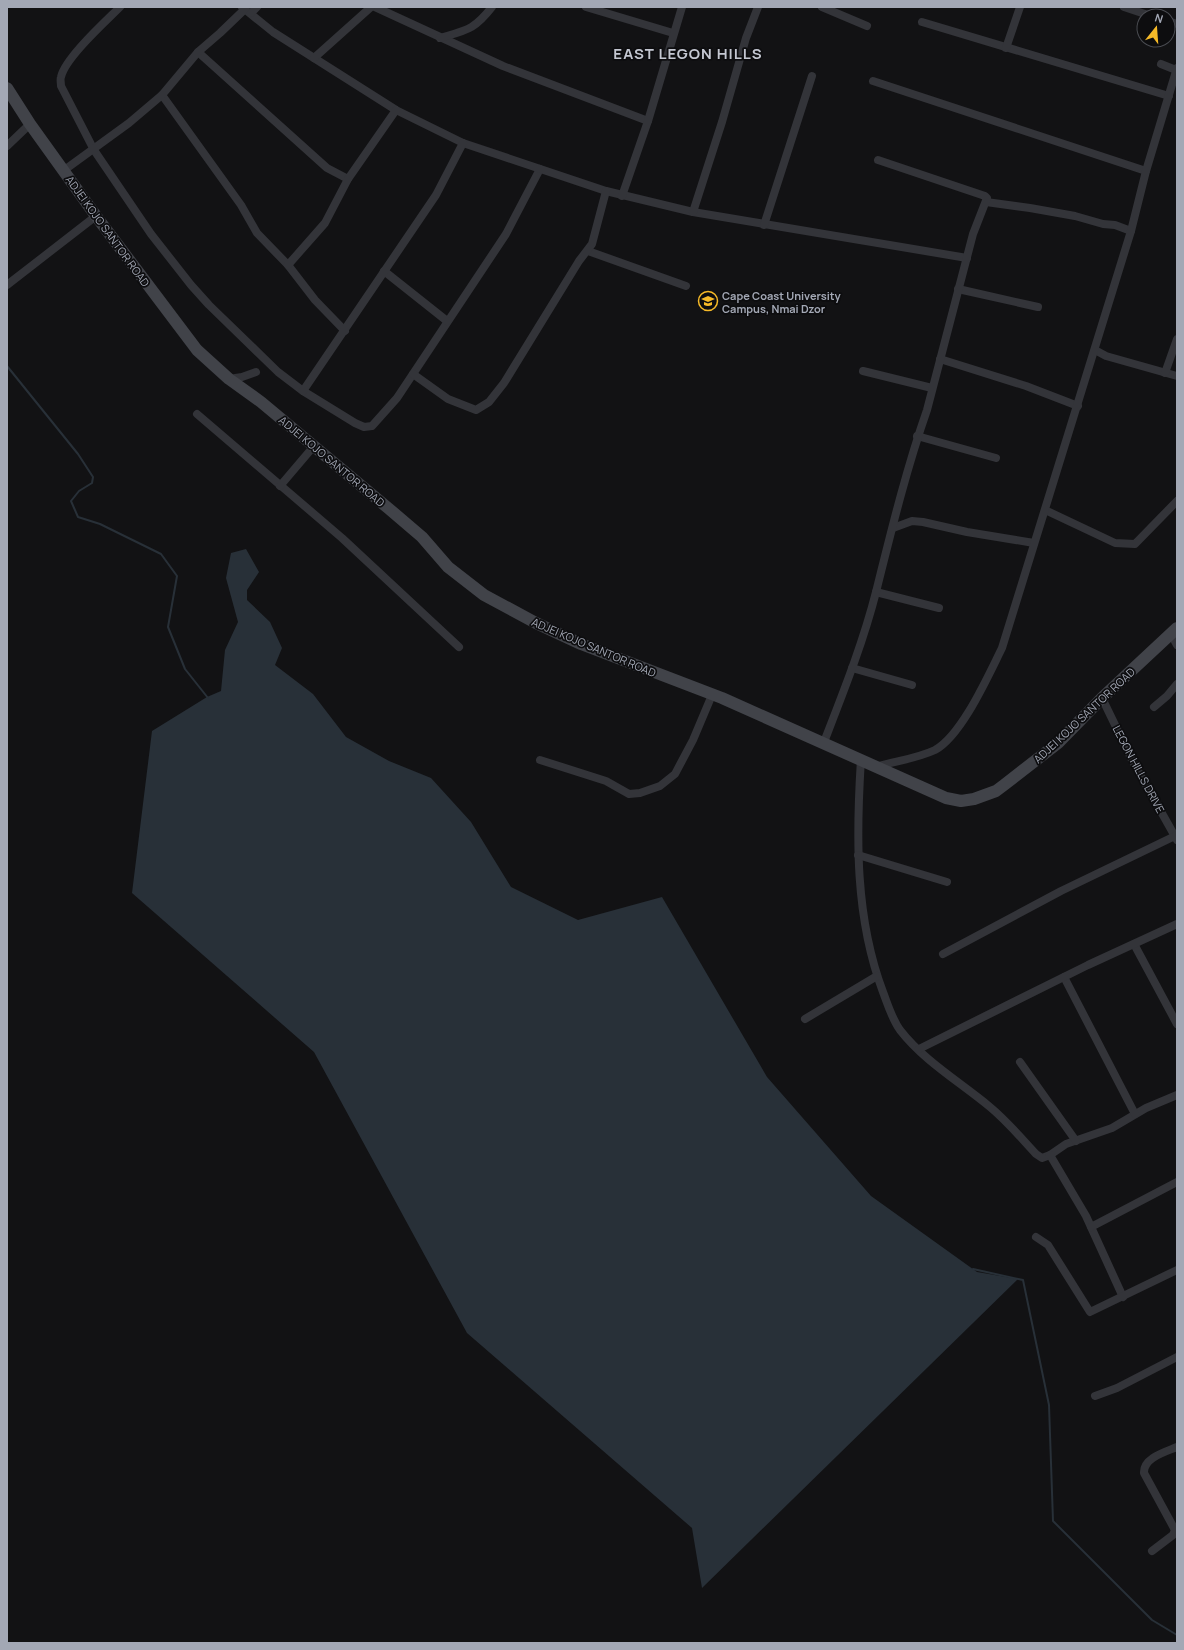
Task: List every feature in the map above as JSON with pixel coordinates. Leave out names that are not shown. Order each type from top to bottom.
[{"type":"street","points":[[120,7],[82,45],[64,69],[60,77],[61,86],[94,150],[151,234],[191,285],[268,363],[303,391],[355,423],[364,426],[372,426],[397,398],[506,234],[540,169]]},
{"type":"street","points":[[63,170],[94,150],[129,123],[162,95],[198,52],[246,10],[257,7]]},
{"type":"street","points":[[314,58],[371,7]]},
{"type":"street","points":[[375,7],[503,66],[648,121]]},
{"type":"street","points":[[440,38],[466,31],[476,26],[492,7]]},
{"type":"street","points":[[586,7],[598,9],[673,32]]},
{"type":"street","points":[[622,196],[648,121],[673,32],[682,7]]},
{"type":"street","points":[[692,212],[722,122],[746,38],[758,7]]},
{"type":"street","points":[[822,7],[867,26]]},
{"type":"street","points":[[1006,48],[1020,7]]},
{"type":"street","points":[[1124,7],[1136,11]]},
{"type":"street","points":[[246,10],[274,32],[396,110],[463,143],[622,196],[692,212],[967,258]]},
{"type":"street","points":[[922,22],[1170,96]]},
{"type":"street","points":[[198,52],[327,168],[348,179]]},
{"type":"street","points":[[879,766],[926,754],[946,742],[954,733],[977,697],[1002,648],[1078,406],[1131,231],[1146,171],[1170,96],[1177,69],[1161,64]]},
{"type":"street","points":[[764,225],[812,76]]},
{"type":"street","points":[[873,81],[1146,171]]},
{"type":"street","name":"ADJEI KOJO SANTOR ROAD","points":[[7,88],[30,124],[96,216],[194,346],[229,378],[314,446],[422,537],[448,567],[484,595],[536,623],[581,644],[712,695],[824,742],[946,798],[961,801],[984,796],[1000,788],[1046,753],[1174,631]]},
{"type":"street","points":[[162,95],[240,205],[257,233],[288,265],[315,300],[344,331]]},
{"type":"street","points":[[288,265],[325,223],[348,179],[396,110]]},
{"type":"street","points":[[7,146],[30,124]]},
{"type":"street","points":[[303,391],[436,195],[463,143]]},
{"type":"street","points":[[824,742],[852,668],[876,592],[879,574],[893,528],[917,436],[932,388],[973,234],[986,202],[985,196],[878,160]]},
{"type":"street","points":[[413,374],[448,399],[476,410],[489,402],[504,383],[579,261],[588,251],[594,237],[606,191]]},
{"type":"street","points":[[986,202],[1075,216],[1103,224],[1115,225],[1131,231]]},
{"type":"street","points":[[7,285],[96,216]]},
{"type":"street","points":[[588,251],[686,286]]},
{"type":"street","points":[[384,271],[447,321]]},
{"type":"street","points":[[958,288],[1038,307]]},
{"type":"street","points":[[1165,373],[1177,339]]},
{"type":"street","points":[[1095,350],[1106,356],[1177,376]]},
{"type":"street","points":[[940,359],[1026,386],[1078,406]]},
{"type":"street","points":[[863,371],[932,388]]},
{"type":"street","points":[[229,378],[242,377],[256,372]]},
{"type":"street","points":[[197,414],[342,538],[459,647]]},
{"type":"street","points":[[917,436],[996,458]]},
{"type":"street","points":[[280,486],[314,446]]},
{"type":"street","points":[[1045,510],[1115,543],[1135,544],[1177,501]]},
{"type":"street","points":[[893,528],[912,521],[923,522],[981,535],[1034,543]]},
{"type":"street","points":[[876,592],[939,608]]},
{"type":"street","points":[[1174,631],[1177,645]]},
{"type":"street","points":[[852,668],[912,685]]},
{"type":"street","points":[[1154,707],[1167,696],[1177,684]]},
{"type":"street","points":[[540,760],[606,781],[629,794],[640,793],[660,786],[675,774],[693,740],[712,695]]},
{"type":"street","name":"LEGON HILLS DRIVE","points":[[1102,698],[1132,760],[1176,838]]},
{"type":"street","points":[[861,759],[858,815],[859,882],[877,976],[893,1018],[900,1030],[936,1066],[1002,1117],[1039,1157],[1045,1158],[1060,1147],[1112,1128],[1154,1104],[1177,1095]]},
{"type":"street","points":[[943,954],[1061,891],[1176,838]]},
{"type":"street","points":[[858,855],[947,882]]},
{"type":"street","points":[[919,1049],[1064,977],[1177,924]]},
{"type":"street","points":[[1134,944],[1177,1024]]},
{"type":"street","points":[[806,1019],[877,976]]},
{"type":"street","points":[[1064,977],[1135,1114]]},
{"type":"street","points":[[1020,1062],[1076,1141]]},
{"type":"street","points":[[1050,1155],[1091,1227],[1123,1297]]},
{"type":"street","points":[[1091,1227],[1177,1182]]},
{"type":"street","points":[[1036,1237],[1048,1245],[1090,1312],[1177,1270]]},
{"type":"street","points":[[1095,1396],[1117,1388],[1177,1357]]},
{"type":"street","points":[[1152,1551],[1174,1534],[1175,1530],[1144,1474],[1144,1469],[1146,1464],[1151,1459],[1177,1447]]},
{"type":"shaded area","points":[[246,549],[259,572],[247,590],[247,600],[270,622],[282,648],[275,665],[313,694],[346,737],[389,761],[431,778],[471,822],[511,887],[578,920],[662,897],[767,1077],[871,1196],[977,1272],[1018,1279],[702,1588],[692,1528],[467,1333],[314,1052],[132,893],[152,731],[207,697],[221,691],[225,650],[238,622],[226,578],[231,553]]},
{"type":"waterway","points":[[7,366],[78,454],[93,477],[92,483],[79,491],[71,501],[78,517],[100,524],[161,554],[177,576],[168,627],[185,669],[208,698]]},
{"type":"waterway","points":[[973,1269],[1023,1280],[1049,1405],[1053,1521],[1152,1620],[1177,1635]]},
{"type":"place","name":"Cape Coast University Campus, Nmai Dzor","points":[[708,301]]},
{"type":"district","name":"EAST LEGON HILLS","points":[[688,53]]}]
